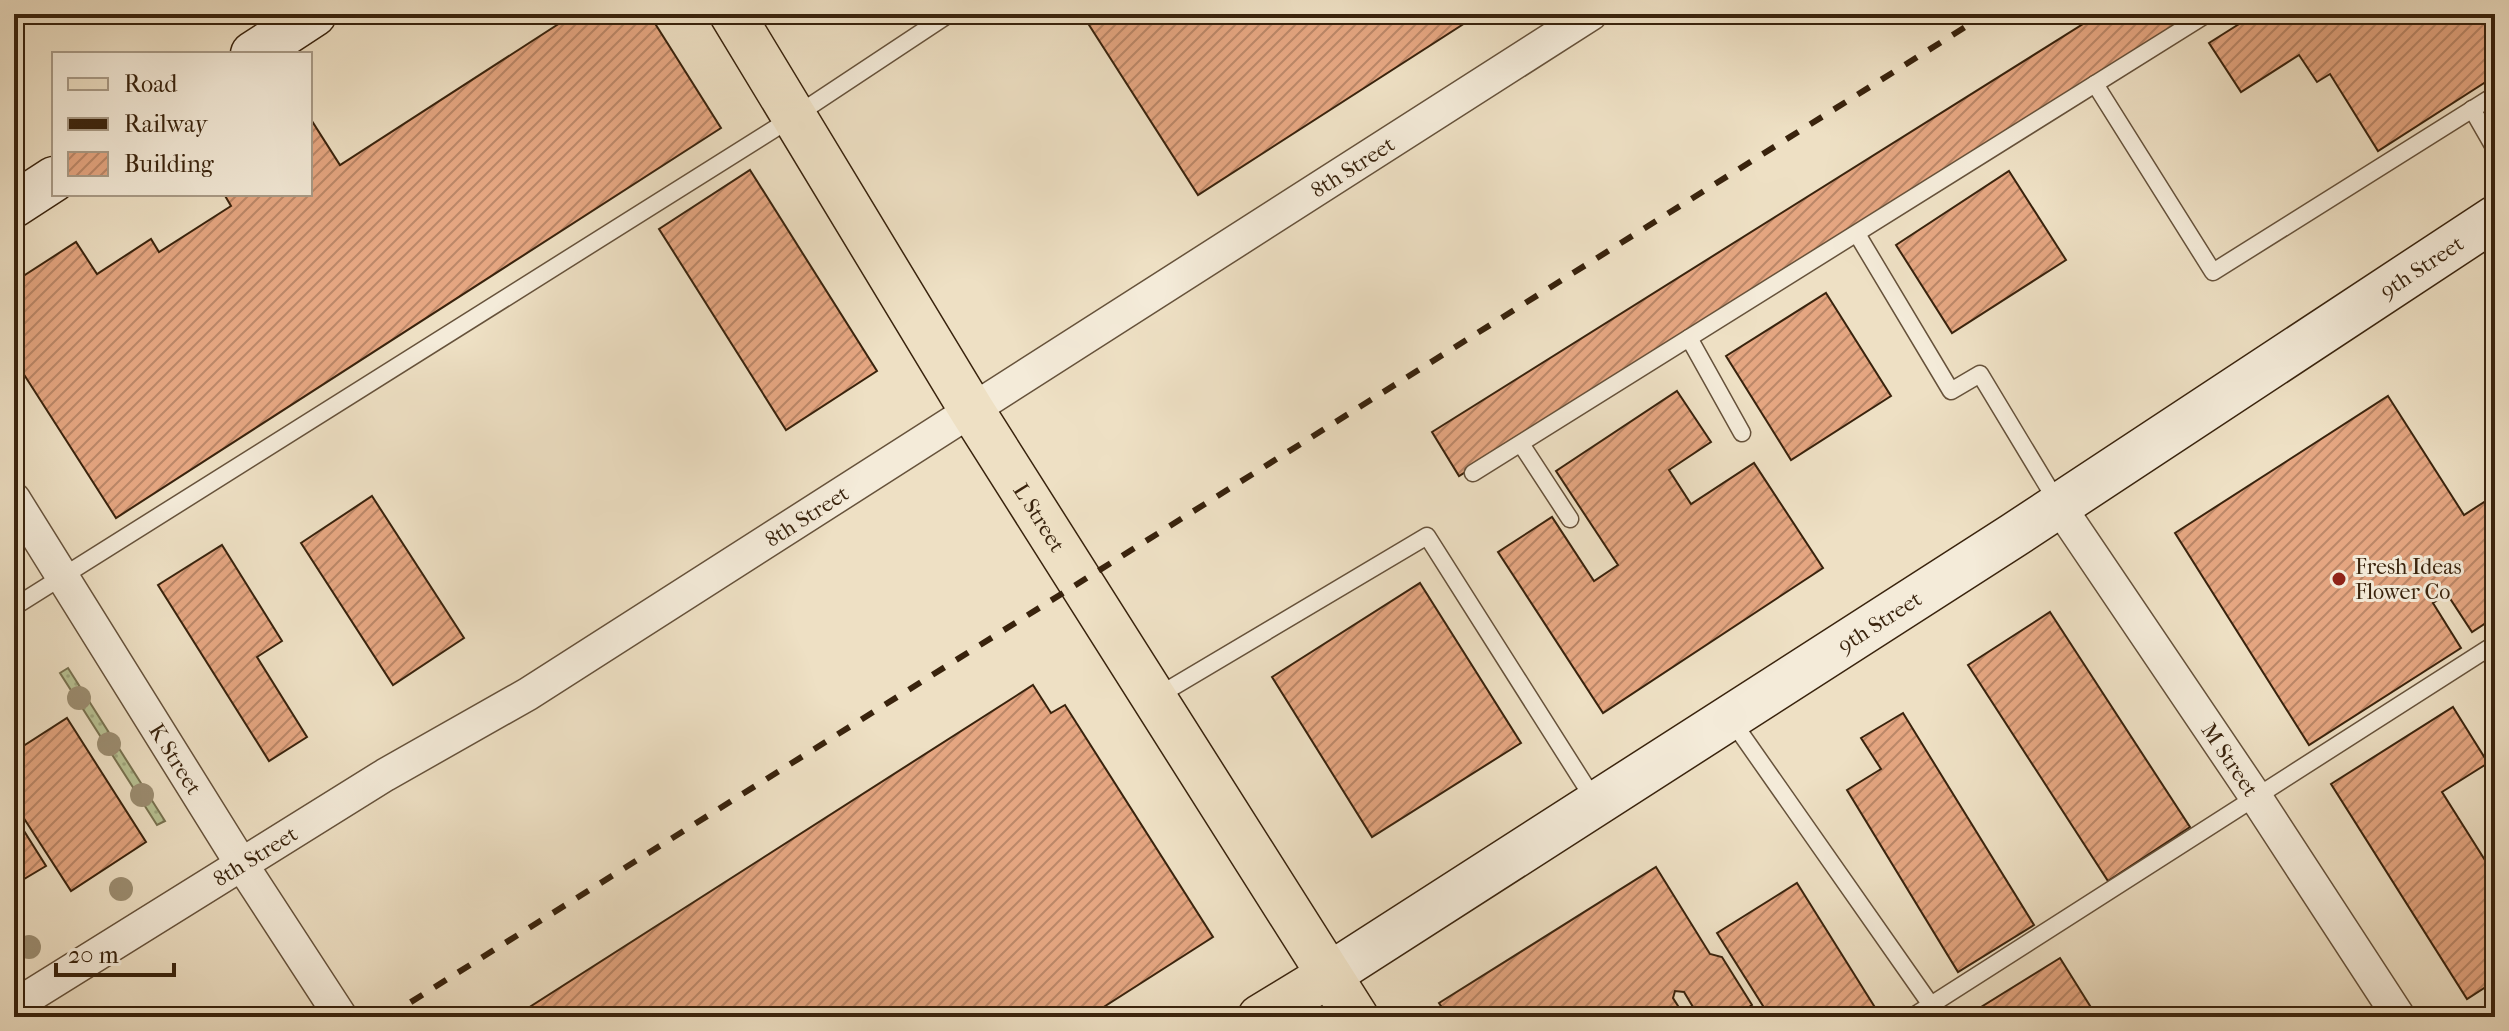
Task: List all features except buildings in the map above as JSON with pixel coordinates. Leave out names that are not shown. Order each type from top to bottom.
[{"type":"main road","points":[[256,52],[314,14]]},
{"type":"main road","name":"L Street","points":[[732,14],[971,409],[1356,1017]]},
{"type":"main road","points":[[14,205],[52,180]]},
{"type":"main road","name":"9th Street","points":[[1260,1017],[2059,506],[2495,218]]},
{"type":"street","name":"8th Street","points":[[14,1006],[385,775],[528,694],[1591,14]]},
{"type":"street","name":"K Street","points":[[14,499],[242,865],[341,1017]]},
{"type":"street","name":"M Street","points":[[2059,506],[2255,796],[2399,1017]]},
{"type":"lane","points":[[14,607],[795,116],[949,14]]},
{"type":"lane","points":[[1473,473],[2207,14]]},
{"type":"lane","points":[[2095,84],[2213,272],[2495,95]]},
{"type":"lane","points":[[2472,109],[2495,149]]},
{"type":"lane","points":[[1857,234],[1951,391],[1980,374],[2059,506]]},
{"type":"lane","points":[[1689,338],[1742,433]]},
{"type":"lane","points":[[1521,444],[1570,519]]},
{"type":"lane","points":[[1155,698],[1427,536],[1596,804]]},
{"type":"lane","points":[[1912,1017],[2495,644]]},
{"type":"lane","points":[[1730,718],[1931,1005]]},
{"type":"green space","points":[[68,668],[165,821],[157,825],[60,673]]},
{"type":"railway","points":[[387,1017],[1986,14]]},
{"type":"place","name":"Fresh Ideas Flower Co","points":[[2339,579]]}]
